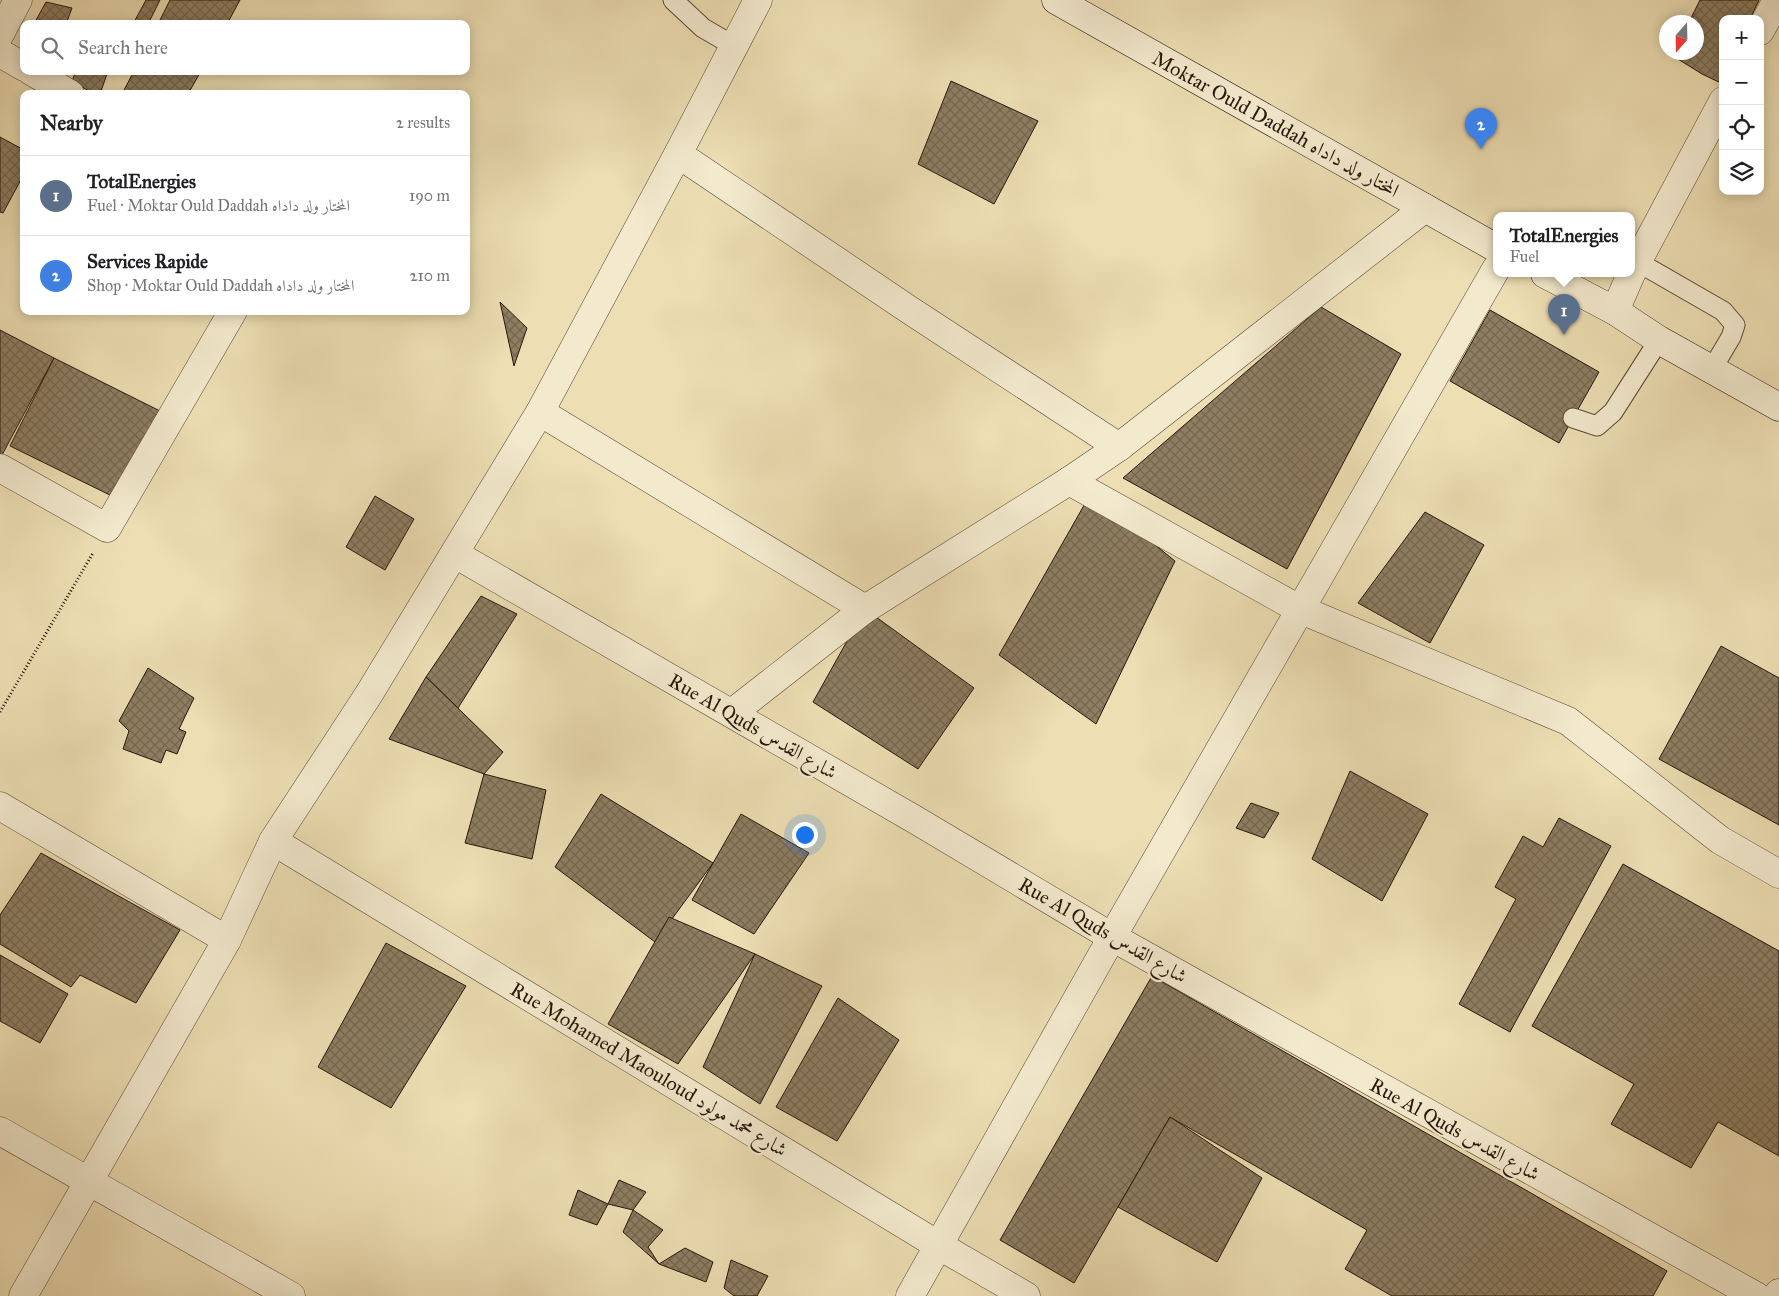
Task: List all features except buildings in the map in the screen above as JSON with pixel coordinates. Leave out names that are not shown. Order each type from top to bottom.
[{"type":"street","points":[[0,34],[18,0]]},
{"type":"street","points":[[23,1296],[227,940],[273,840],[370,694],[540,412],[758,0]]},
{"type":"street","name":"Moktar Ould Daddah المختار ولد داداه","points":[[1056,0],[1493,246]]},
{"type":"street","points":[[1764,24],[1777,0]]},
{"type":"street","points":[[0,53],[20,65]]},
{"type":"street","points":[[38,75],[63,90]]},
{"type":"street","points":[[1635,265],[1721,105]]},
{"type":"street","points":[[678,154],[908,309],[1119,447]]},
{"type":"street","points":[[732,713],[865,609],[1069,481],[1119,447],[1425,208]]},
{"type":"street","points":[[910,1296],[1112,937],[1300,610],[1457,353],[1493,275]]},
{"type":"street","points":[[1550,277],[1615,311],[1659,340],[1779,407]]},
{"type":"street","points":[[1615,311],[1630,277]]},
{"type":"street","points":[[0,468],[107,528],[231,315]]},
{"type":"street","points":[[540,412],[865,609]]},
{"type":"street","points":[[1069,481],[1300,610],[1568,721],[1720,840],[1779,874]]},
{"type":"street","name":"Rue Al Quds شارع القدس","points":[[455,554],[732,713],[1112,937],[1756,1296]]},
{"type":"street","points":[[0,806],[227,940]]},
{"type":"street","name":"Rue Mohamed Maouloud شارع محمد مولود","points":[[273,840],[938,1245],[1026,1296]]},
{"type":"street","points":[[0,1131],[291,1296]]},
{"type":"lane","points":[[673,0],[704,28],[734,46]]},
{"type":"lane","points":[[1635,270],[1723,311],[1735,325],[1731,336],[1712,369]]},
{"type":"lane","points":[[1573,418],[1597,426],[1613,412],[1659,340]]},
{"type":"path","points":[[0,712],[107,528]]},
{"type":"place","name":"Services Rapide","points":[[1481,149]]},
{"type":"place","name":"TotalEnergies","points":[[1564,335]]}]
